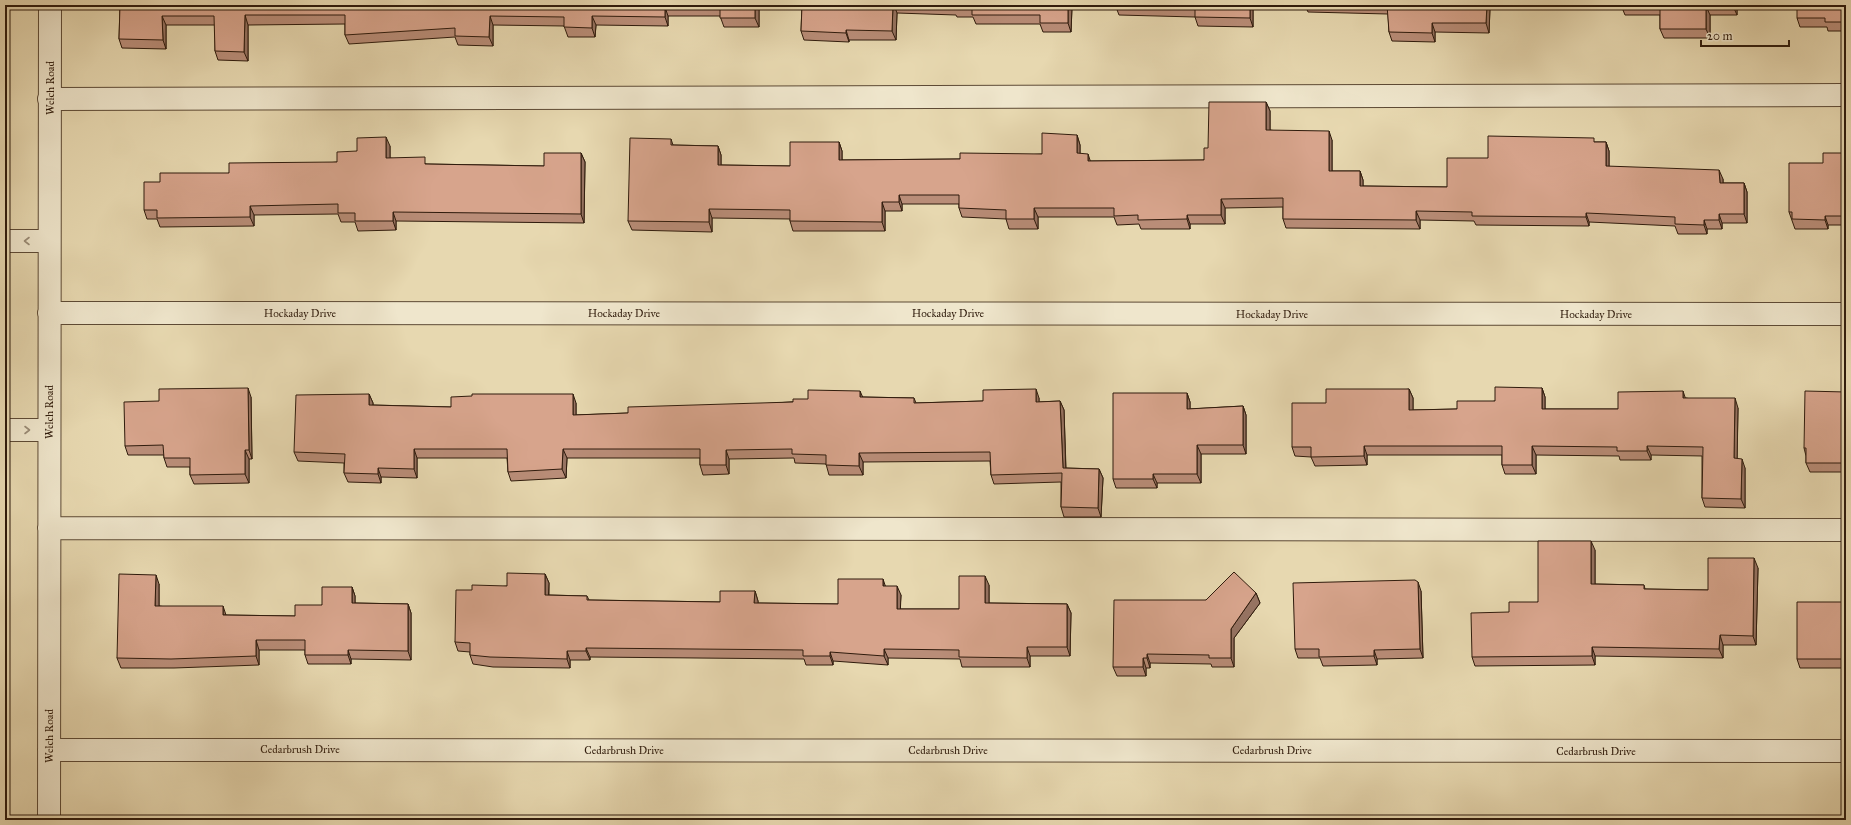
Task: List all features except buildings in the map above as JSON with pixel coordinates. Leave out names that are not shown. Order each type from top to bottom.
[{"type":"street","name":"Welch Road","points":[[49,820],[50,5]]},
{"type":"street","points":[[49,99],[1846,95]]},
{"type":"street","points":[[5,241],[49,241]]},
{"type":"street","name":"Hockaday Drive","points":[[49,313],[1846,314]]},
{"type":"street","points":[[5,430],[49,430]]},
{"type":"street","points":[[49,528],[1846,530]]},
{"type":"street","name":"Cedarbrush Drive","points":[[49,750],[1846,751]]}]
